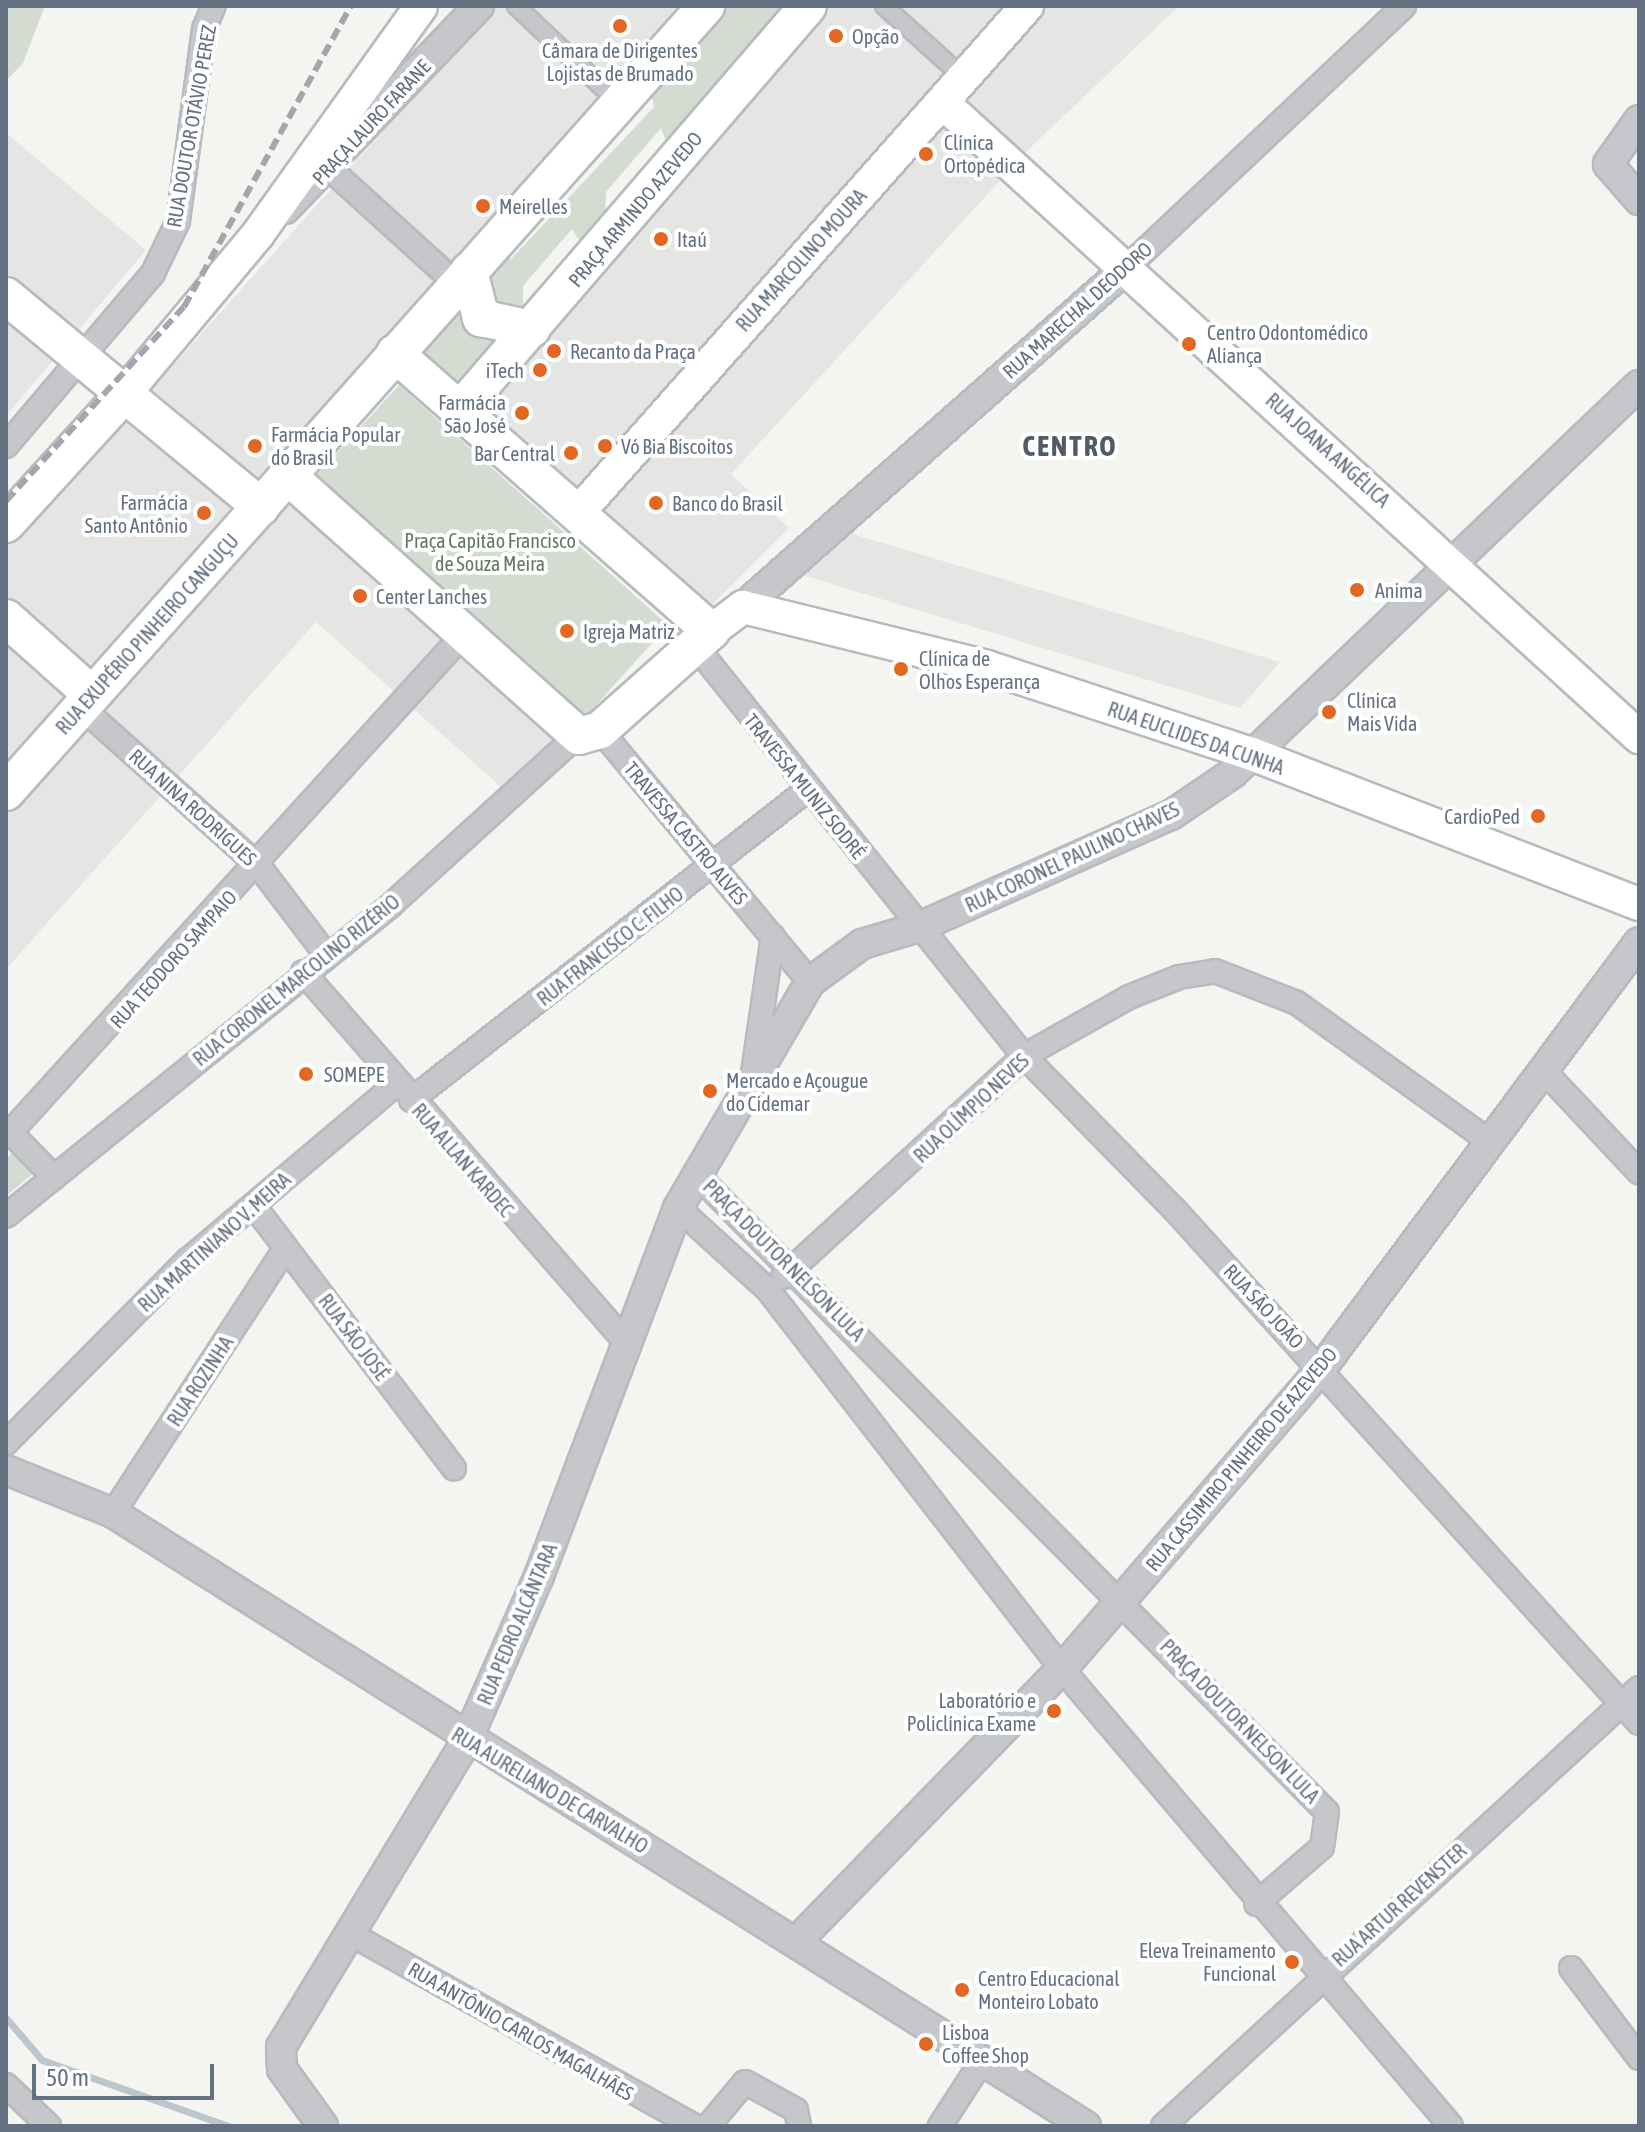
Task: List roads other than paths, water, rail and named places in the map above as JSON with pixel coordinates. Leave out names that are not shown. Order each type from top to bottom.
[{"type":"main road","name":"PRAÇA LAURO FARANE","points":[[126,392],[258,234],[421,6]]},
{"type":"main road","name":"PRAÇA ARMINDO AZEVEDO","points":[[460,410],[808,6]]},
{"type":"main road","name":"RUA MARCOLINO MOURA","points":[[577,514],[1027,6]]},
{"type":"main road","points":[[697,9],[619,103],[288,476],[464,634],[589,732],[702,637],[743,607]]},
{"type":"main road","name":"RUA JOANA ANGÉLICA","points":[[942,102],[1123,271],[1456,568],[1639,737]]},
{"type":"main road","points":[[463,278],[481,318],[532,329]]},
{"type":"main road","points":[[6,296],[77,356],[126,392],[261,507]]},
{"type":"main road","points":[[395,353],[577,514],[702,637]]},
{"type":"main road","points":[[6,524],[126,392]]},
{"type":"main road","name":"RUA EXUPÉRIO PINHEIRO CANGUÇU","points":[[6,792],[288,476]]},
{"type":"main road","name":"RUA EUCLIDES DA CUNHA","points":[[743,607],[987,667],[1252,754],[1639,904]]},
{"type":"main road","name":"RUA NINA RODRIGUES","points":[[6,618],[87,701]]},
{"type":"street","name":"RUA DOUTOR OTÁVIO PEREZ","points":[[6,446],[33,423],[77,356],[153,273],[178,221],[204,29],[214,6]]},
{"type":"street","name":"PRAÇA LAURO FARANE","points":[[258,234],[330,169],[479,6]]},
{"type":"street","points":[[516,6],[619,103]]},
{"type":"street","points":[[884,6],[964,78]]},
{"type":"street","name":"RUA MARECHAL DEODORO","points":[[743,607],[1123,271],[1404,6]]},
{"type":"street","points":[[1639,120],[1608,164],[1639,200]]},
{"type":"street","points":[[330,169],[463,278]]},
{"type":"street","name":"RUA CORONEL PAULINO CHAVES","points":[[810,982],[862,944],[919,927],[1171,815],[1252,754],[1456,568],[1639,385]]},
{"type":"street","name":"RUA TEODORO SAMPAIO","points":[[8,1132],[258,865],[464,634]]},
{"type":"street","name":"TRAVESSA MUNIZ SODRÉ","points":[[702,637],[807,790],[919,927]]},
{"type":"street","name":"RUA NINA RODRIGUES","points":[[87,701],[258,865],[325,953]]},
{"type":"street","name":"TRAVESSA CASTRO ALVES","points":[[589,732],[713,867],[810,982]]},
{"type":"street","name":"RUA CORONEL MARCOLINO RIZÉRIO","points":[[6,1216],[325,953],[391,905],[589,732]]},
{"type":"street","name":"RUA FRANCISCO C. FILHO","points":[[404,1092],[713,867],[807,790]]},
{"type":"street","name":"RUA SÃO JOÃO","points":[[919,927],[1024,1056],[1321,1369],[1639,1723]]},
{"type":"street","points":[[752,1075],[773,936]]},
{"type":"street","name":"RUA CASSIMIRO PINHEIRO DE AZEVEDO","points":[[799,1939],[1062,1669],[1321,1369],[1639,942]]},
{"type":"street","name":"RUA OLÍMPIO NEVES","points":[[768,1290],[1024,1056],[1129,997],[1215,971],[1297,1003],[1489,1141]]},
{"type":"street","name":"RUA ALLAN KARDEC","points":[[303,972],[404,1092],[627,1343]]},
{"type":"street","name":"RUA PEDRO ALCÂNTARA","points":[[323,2126],[282,2069],[281,2047],[467,1740],[678,1208],[752,1075],[810,982]]},
{"type":"street","points":[[1544,1071],[1639,1172]]},
{"type":"street","name":"RUA MARTINIANO V. MEIRA","points":[[6,1443],[188,1260],[404,1092]]},
{"type":"street","points":[[8,1132],[54,1177]]},
{"type":"street","name":"PRAÇA DOUTOR NELSON LULA","points":[[678,1208],[768,1290],[1062,1669],[1256,1904],[1322,1847],[1327,1812],[1122,1598],[695,1173]]},
{"type":"street","name":"RUA SÃO JOSÉ","points":[[254,1206],[454,1469]]},
{"type":"street","name":"RUA ROZINHA","points":[[113,1513],[286,1248]]},
{"type":"street","name":"RUA AURELIANO DE CARVALHO","points":[[6,1470],[113,1513],[467,1740],[799,1939],[1086,2126]]},
{"type":"street","name":"RUA ARTUR REVENSTER","points":[[1163,2126],[1320,1976],[1639,1688]]},
{"type":"street","points":[[1256,1904],[1451,2126]]},
{"type":"street","name":"RUA ANTÔNIO CARLOS MAGALHÃES","points":[[349,1933],[694,2126]]},
{"type":"street","points":[[1571,1968],[1639,2058]]},
{"type":"street","points":[[940,2126],[984,2058]]},
{"type":"street","points":[[708,2126],[745,2082],[796,2110],[799,2126]]},
{"type":"street","points":[[6,2085],[49,2126]]},
{"type":"waterway","points":[[6,2018],[42,2060],[228,2126]]},
{"type":"railway","points":[[6,501],[184,307],[351,6]]},
{"type":"place","name":"Câmara de Dirigentes Lojistas de Brumado","points":[[620,26]]},
{"type":"place","name":"Opção","points":[[836,36]]},
{"type":"place","name":"Clínica Ortopédica","points":[[926,154]]},
{"type":"place","name":"Meirelles","points":[[483,206]]},
{"type":"place","name":"Itaú","points":[[661,239]]},
{"type":"place","name":"Centro Odontomédico Aliança","points":[[1189,344]]},
{"type":"place","name":"Recanto da Praça","points":[[554,351]]},
{"type":"place","name":"iTech","points":[[540,370]]},
{"type":"place","name":"Farmácia São José","points":[[522,413]]},
{"type":"place","name":"Farmácia Popular do Brasil","points":[[255,446]]},
{"type":"place","name":"Vó Bia Biscoitos","points":[[605,446]]},
{"type":"place","name":"Bar Central","points":[[571,453]]},
{"type":"place","name":"Banco do Brasil","points":[[656,503]]},
{"type":"place","name":"Farmácia Santo Antônio","points":[[204,513]]},
{"type":"place","name":"Anima","points":[[1357,590]]},
{"type":"place","name":"Center Lanches","points":[[360,596]]},
{"type":"place","name":"Igreja Matriz","points":[[567,631]]},
{"type":"place","name":"Clínica de Olhos Esperança","points":[[901,669]]},
{"type":"place","name":"Clínica Mais Vida","points":[[1329,712]]},
{"type":"place","name":"CardioPed","points":[[1538,816]]},
{"type":"place","name":"SOMEPE","points":[[306,1074]]},
{"type":"place","name":"Mercado e Açougue do Cidemar","points":[[710,1091]]},
{"type":"place","name":"Laboratório e Policlínica Exame","points":[[1054,1711]]},
{"type":"place","name":"Eleva Treinamento Funcional","points":[[1292,1962]]},
{"type":"place","name":"Centro Educacional Monteiro Lobato","points":[[962,1990]]},
{"type":"place","name":"Lisboa Coffee Shop","points":[[926,2044]]},
{"type":"district","name":"CENTRO","points":[[1070,446]]},
{"type":"park label","name":"Praça Capitão Francisco de Souza Meira","points":[[490,552]]}]
